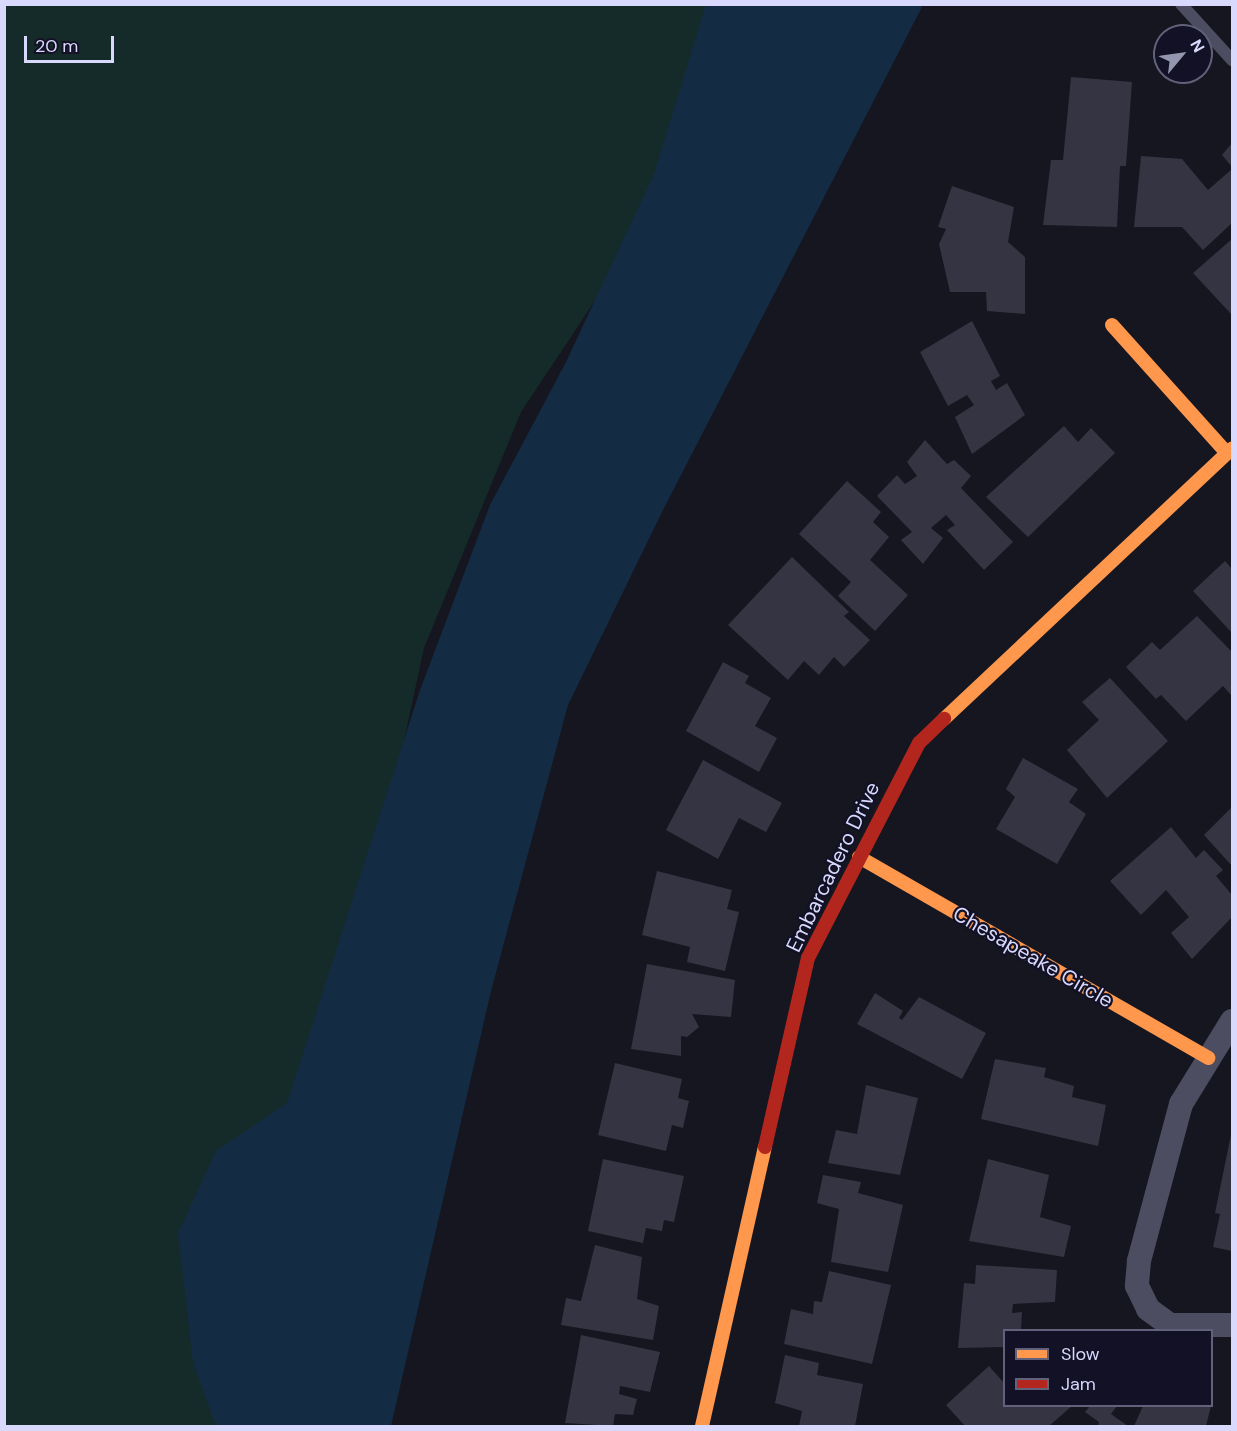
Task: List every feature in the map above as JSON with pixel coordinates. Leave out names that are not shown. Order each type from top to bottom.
[{"type":"street","name":"Embarcadero Drive","points":[[702,1426],[808,958],[919,743],[1230,451],[1112,325]]},
{"type":"street","name":"Chesapeake Circle","points":[[859,857],[1208,1058]]},
{"type":"street","points":[[1233,1021],[1181,1104],[1139,1261],[1137,1286],[1148,1309],[1170,1325],[1233,1325]]},
{"type":"lane","points":[[1181,4],[1233,60]]},
{"type":"green space","points":[[5,5],[736,5],[691,156],[521,412],[424,648],[256,1426],[5,1426]]},
{"type":"water","points":[[706,4],[923,5],[663,510],[568,705],[491,991],[391,1426],[216,1426],[193,1363],[178,1233],[216,1151],[287,1103],[420,690],[490,505],[566,362],[654,174]]},
{"type":"building","points":[[1071,77],[1132,82],[1126,166],[1120,166],[1117,227],[1043,225],[1051,160],[1063,160]]},
{"type":"building","points":[[1232,143],[1232,167],[1222,155]]},
{"type":"building","points":[[1141,156],[1182,159],[1208,190],[1232,169],[1232,223],[1203,250],[1182,227],[1134,227]]},
{"type":"building","points":[[952,186],[1014,207],[1008,242],[1025,257],[1025,314],[987,311],[986,292],[950,292],[939,244],[946,229],[938,227]]},
{"type":"building","points":[[1232,239],[1232,315],[1193,273]]},
{"type":"building","points":[[972,321],[1000,376],[991,381],[996,390],[1007,383],[1025,415],[972,454],[955,417],[974,405],[967,395],[948,406],[920,352]]},
{"type":"building","points":[[1064,426],[1078,442],[1091,428],[1115,453],[1028,537],[986,497]]},
{"type":"building","points":[[925,440],[947,464],[954,460],[971,476],[961,488],[1013,542],[984,570],[947,530],[955,525],[946,515],[931,528],[943,538],[923,564],[901,540],[912,532],[877,496],[897,475],[905,484],[917,476],[907,462]]},
{"type":"building","points":[[847,481],[881,512],[873,522],[889,537],[870,560],[908,595],[875,631],[838,596],[851,582],[799,534]]},
{"type":"building","points":[[792,557],[849,612],[844,616],[870,640],[844,667],[834,657],[819,675],[804,661],[788,680],[728,625]]},
{"type":"building","points":[[1225,561],[1232,569],[1232,633],[1193,591]]},
{"type":"building","points":[[1197,616],[1232,652],[1232,696],[1223,686],[1186,721],[1161,695],[1156,699],[1126,667],[1152,642],[1160,650]]},
{"type":"building","points":[[723,662],[749,676],[745,683],[771,698],[755,726],[777,738],[759,772],[686,731]]},
{"type":"building","points":[[1110,678],[1168,741],[1107,798],[1067,750],[1099,720],[1082,702]]},
{"type":"building","points":[[1023,758],[1078,789],[1069,802],[1086,814],[1057,864],[996,829],[1015,797],[1006,789]]},
{"type":"building","points":[[703,760],[782,803],[766,832],[739,818],[718,859],[666,830]]},
{"type":"building","points":[[1232,807],[1232,866],[1204,835]]},
{"type":"building","points":[[1171,827],[1196,858],[1204,850],[1223,870],[1216,876],[1232,895],[1232,917],[1192,959],[1171,933],[1189,917],[1166,890],[1141,915],[1110,881]]},
{"type":"building","points":[[657,871],[732,890],[727,909],[739,912],[725,971],[687,962],[690,947],[642,935]]},
{"type":"building","points":[[647,964],[735,980],[731,1017],[692,1014],[699,1027],[687,1037],[681,1036],[681,1056],[631,1049]]},
{"type":"building","points":[[875,993],[903,1011],[899,1018],[902,1020],[919,997],[986,1033],[962,1079],[857,1024]]},
{"type":"building","points":[[995,1059],[1046,1068],[1044,1077],[1074,1086],[1072,1097],[1106,1105],[1098,1146],[981,1119]]},
{"type":"building","points":[[615,1063],[682,1079],[678,1098],[689,1101],[683,1128],[672,1125],[666,1151],[598,1135]]},
{"type":"building","points":[[866,1085],[918,1098],[900,1175],[828,1163],[836,1130],[857,1134]]},
{"type":"building","points":[[1232,1130],[1232,1251],[1213,1247],[1220,1214],[1215,1213]]},
{"type":"building","points":[[603,1159],[684,1176],[674,1222],[664,1220],[662,1231],[646,1228],[643,1243],[588,1231]]},
{"type":"building","points":[[988,1159],[1049,1175],[1040,1217],[1071,1226],[1064,1257],[969,1241]]},
{"type":"building","points":[[823,1175],[861,1182],[858,1193],[903,1205],[888,1272],[831,1262],[839,1209],[817,1203]]},
{"type":"building","points":[[595,1245],[642,1257],[637,1299],[659,1306],[653,1340],[561,1325],[566,1298],[581,1301]]},
{"type":"building","points":[[976,1265],[1057,1270],[1055,1302],[1013,1304],[1012,1313],[1022,1312],[1021,1329],[1003,1329],[1003,1347],[958,1348],[964,1283],[975,1284]]},
{"type":"building","points":[[829,1271],[891,1285],[872,1364],[784,1344],[791,1309],[813,1314],[814,1301],[822,1302]]},
{"type":"building","points":[[581,1335],[660,1352],[650,1392],[620,1386],[619,1394],[637,1399],[633,1415],[615,1414],[613,1426],[565,1423]]},
{"type":"building","points":[[785,1355],[819,1363],[817,1375],[863,1384],[855,1426],[799,1426],[802,1411],[775,1403]]},
{"type":"building","points":[[989,1366],[1003,1382],[1003,1407],[1071,1407],[1049,1426],[965,1426],[946,1405]]},
{"type":"building","points":[[1089,1407],[1116,1407],[1111,1414],[1128,1426],[1098,1426],[1099,1422],[1085,1412]]},
{"type":"building","points":[[1143,1407],[1211,1407],[1206,1426],[1134,1426]]},
{"type":"traffic: slow","points":[[1112,325],[1227,453]]},
{"type":"traffic: slow","points":[[944,719],[1232,449]]},
{"type":"traffic: slow","points":[[859,857],[1208,1058]]},
{"type":"traffic: slow","points":[[702,1426],[765,1147]]},
{"type":"traffic: jam","points":[[765,1147],[808,958],[919,743],[944,719]]}]
